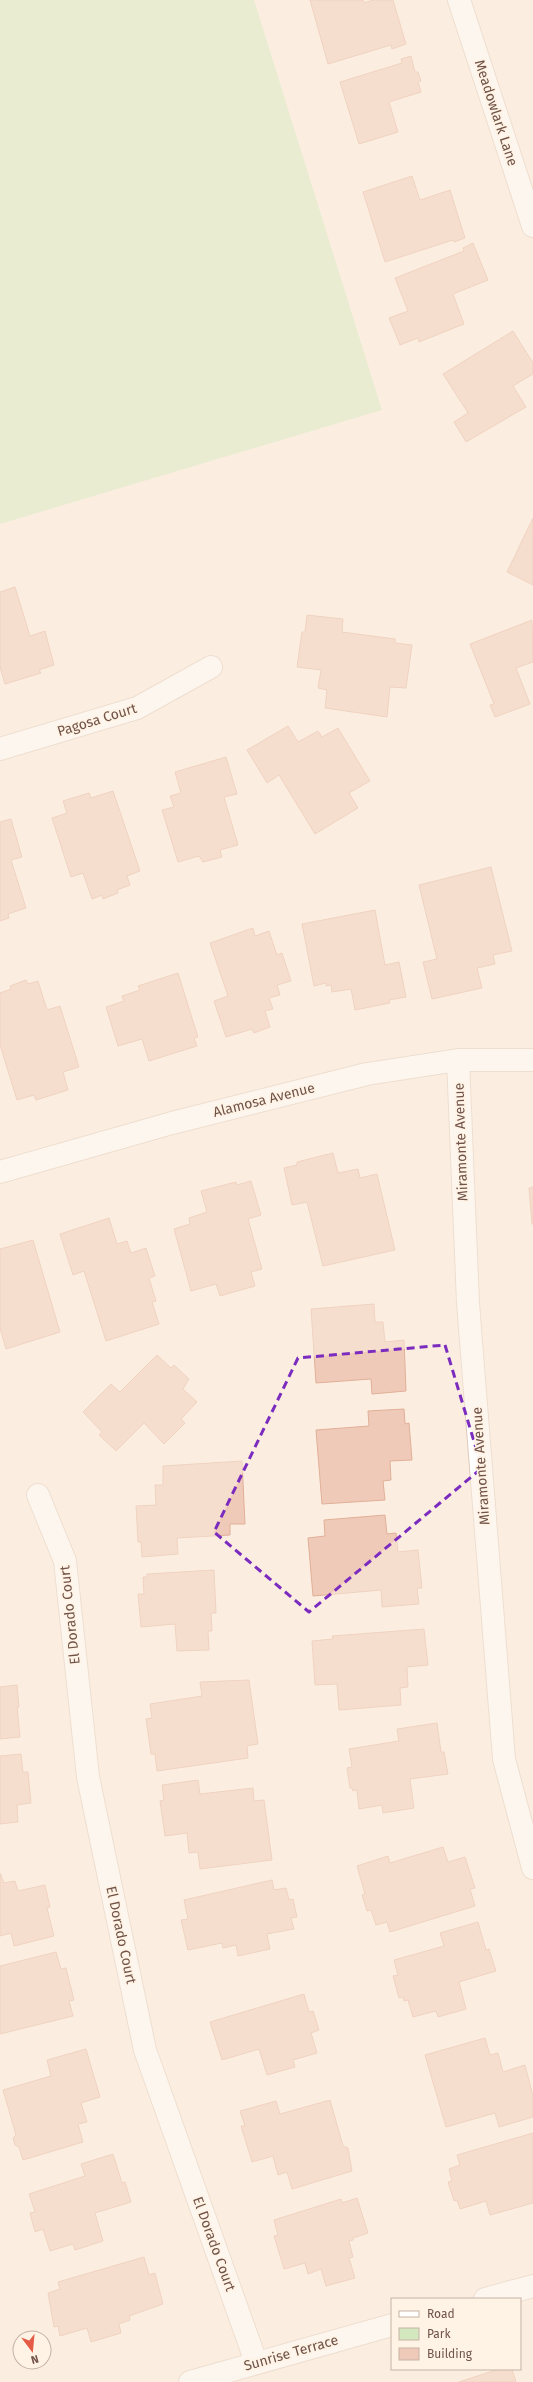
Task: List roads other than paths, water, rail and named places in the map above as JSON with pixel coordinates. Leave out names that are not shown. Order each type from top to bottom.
[{"type":"street","name":"Meadowlark Lane","points":[[459,0],[533,226]]},
{"type":"street","name":"Pagosa Court","points":[[0,750],[138,708],[211,667]]},
{"type":"street","name":"Alamosa Avenue","points":[[0,1172],[172,1123],[367,1074],[458,1060],[533,1060]]},
{"type":"street","name":"Miramonte Avenue","points":[[458,1060],[468,1303],[504,1759],[533,1868]]},
{"type":"street","name":"El Dorado Court","points":[[38,1495],[65,1561],[88,1777],[145,2050],[256,2362]]},
{"type":"street","points":[[489,2298],[533,2286]]},
{"type":"street","name":"Sunrise Terrace","points":[[190,2382],[256,2362],[391,2325]]}]
